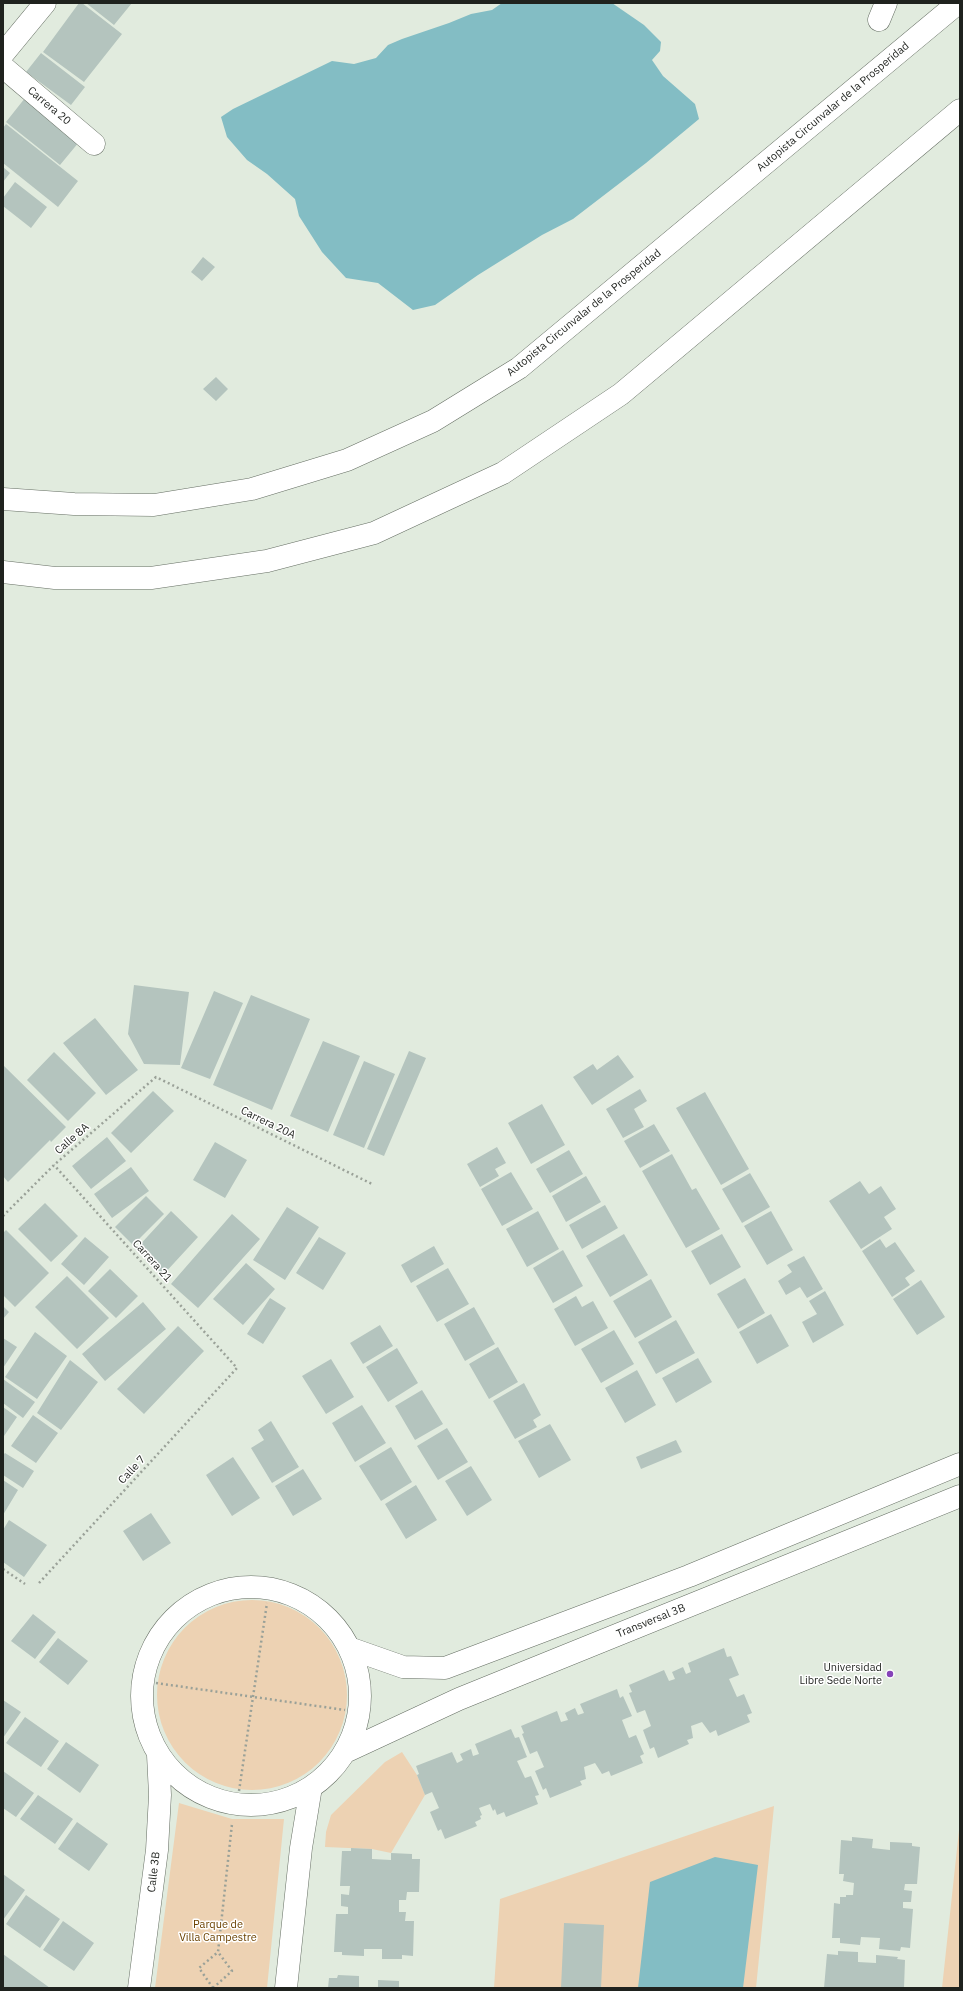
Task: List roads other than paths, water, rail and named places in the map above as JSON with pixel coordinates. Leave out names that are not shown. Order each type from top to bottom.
[{"type":"main road","points":[[3,54],[45,3]]},
{"type":"main road","name":"Autopista Circunvalar de la Prosperidad","points":[[3,499],[74,504],[154,505],[252,489],[346,460],[433,421],[519,368],[958,3]]},
{"type":"main road","name":"Carrera 20","points":[[3,67],[94,144]]},
{"type":"main road","points":[[3,572],[55,578],[151,578],[267,561],[374,533],[503,473],[621,394],[960,110]]},
{"type":"main road","points":[[348,1648],[403,1667],[445,1668],[689,1576],[960,1464]]},
{"type":"main road","name":"Transversal 3B","points":[[345,1752],[459,1699],[960,1496]]},
{"type":"main road","points":[[265,1588],[299,1598],[328,1619],[348,1648],[358,1673],[360,1700],[356,1727],[345,1752],[330,1772],[310,1788],[285,1800],[256,1805],[228,1803],[200,1793],[177,1777],[158,1755],[144,1723],[141,1687],[150,1653],[169,1624],[196,1602],[230,1589],[265,1588]]},
{"type":"main road","name":"Calle 3B","points":[[139,1988],[157,1850],[160,1795],[158,1755]]},
{"type":"main road","points":[[286,1988],[301,1848],[310,1788]]},
{"type":"water","points":[[502,3],[612,3],[644,25],[661,42],[660,51],[652,60],[663,76],[695,104],[699,119],[646,163],[573,219],[542,235],[478,275],[435,305],[413,310],[378,283],[346,278],[322,252],[299,216],[295,199],[267,174],[247,160],[227,137],[221,117],[233,109],[332,61],[354,64],[376,58],[388,45],[471,14],[492,10]]},
{"type":"water","points":[[715,1857],[758,1865],[743,1988],[638,1988],[650,1882]]},
{"type":"place","name":"Universidad Libre Sede Norte","points":[[890,1674]]},
{"type":"park label","name":"Parque de Villa Campestre","points":[[218,1931]]}]
